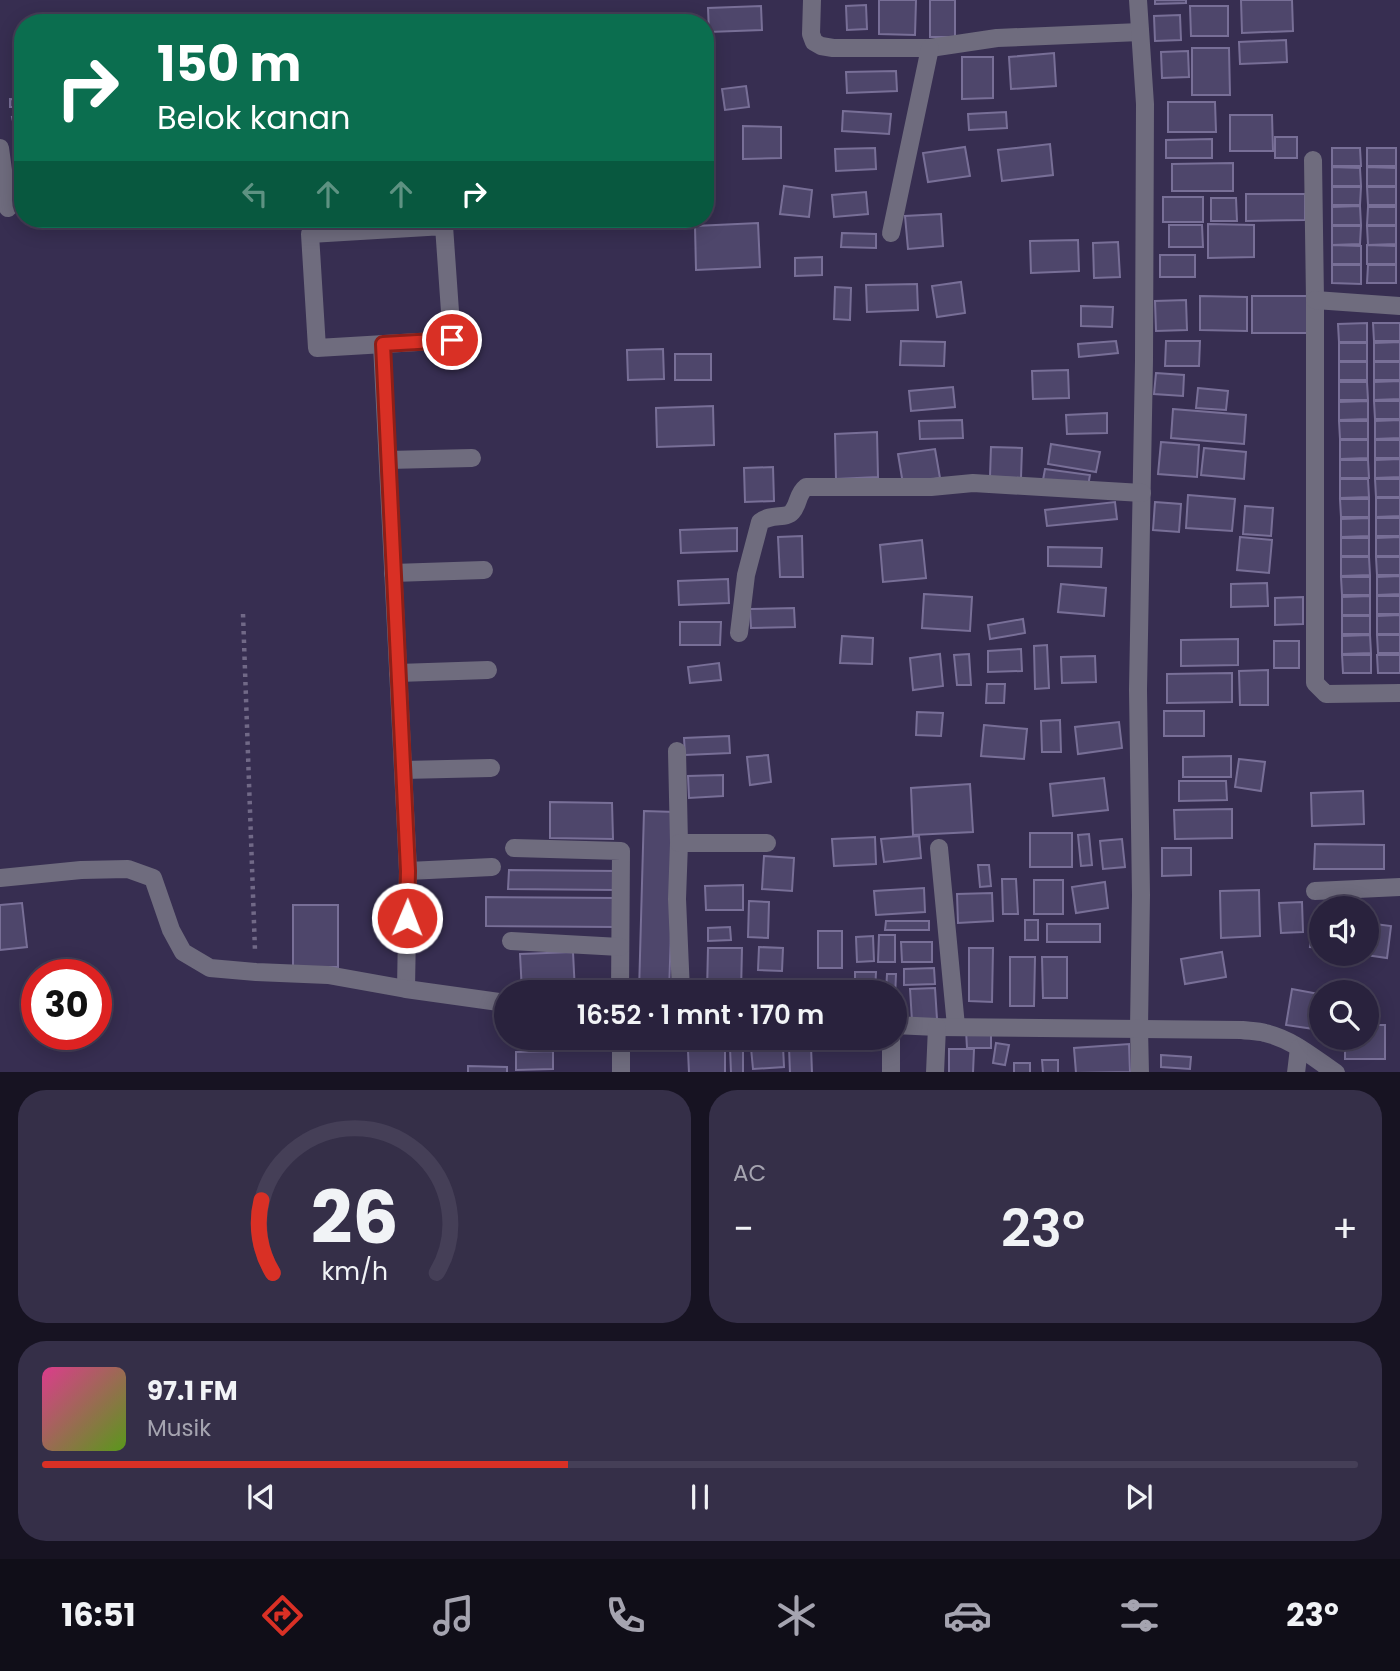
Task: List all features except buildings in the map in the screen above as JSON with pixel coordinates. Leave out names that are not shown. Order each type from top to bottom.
[{"type":"street","points":[[812,0],[811,34],[814,42],[833,48],[930,48],[998,38],[1140,32]]},
{"type":"street","points":[[1138,0],[1146,104],[1138,691],[1140,1072]]},
{"type":"street","points":[[891,233],[930,48]]},
{"type":"street","points":[[0,148],[8,208]]},
{"type":"street","points":[[1313,160],[1315,683],[1326,694],[1400,693]]},
{"type":"street","points":[[410,228],[310,234],[317,348],[452,340],[444,228]]},
{"type":"street","points":[[1315,300],[1400,306]]},
{"type":"street","points":[[383,344],[408,871],[406,989]]},
{"type":"street","points":[[388,460],[472,458]]},
{"type":"street","points":[[739,633],[746,575],[761,522],[767,516],[787,516],[792,513],[806,487],[931,487],[973,483],[1142,493]]},
{"type":"street","points":[[393,573],[484,570]]},
{"type":"street","points":[[398,673],[488,670]]},
{"type":"street","points":[[677,751],[677,899],[680,980]]},
{"type":"street","points":[[403,770],[491,768]]},
{"type":"street","points":[[679,843],[767,842]]},
{"type":"street","points":[[514,848],[621,851],[620,980]]},
{"type":"street","points":[[939,848],[956,1026]]},
{"type":"street","points":[[408,871],[492,867]]},
{"type":"street","points":[[0,878],[81,870],[128,869],[153,878],[171,930],[183,952],[210,968],[328,975],[494,1001]]},
{"type":"street","points":[[1315,891],[1400,887]]},
{"type":"street","points":[[511,941],[620,947]]},
{"type":"street","points":[[907,1026],[1242,1030],[1265,1033],[1285,1040],[1335,1072]]},
{"type":"street","points":[[935,1072],[937,1027]]},
{"type":"street","points":[[1296,1072],[1299,1048]]},
{"type":"street","points":[[621,1050],[621,1072]]},
{"type":"street","points":[[891,1050],[891,1072]]},
{"type":"path","points":[[243,614],[256,972]]},
{"type":"route","points":[[407,918],[408,871],[383,344],[452,340]]}]
